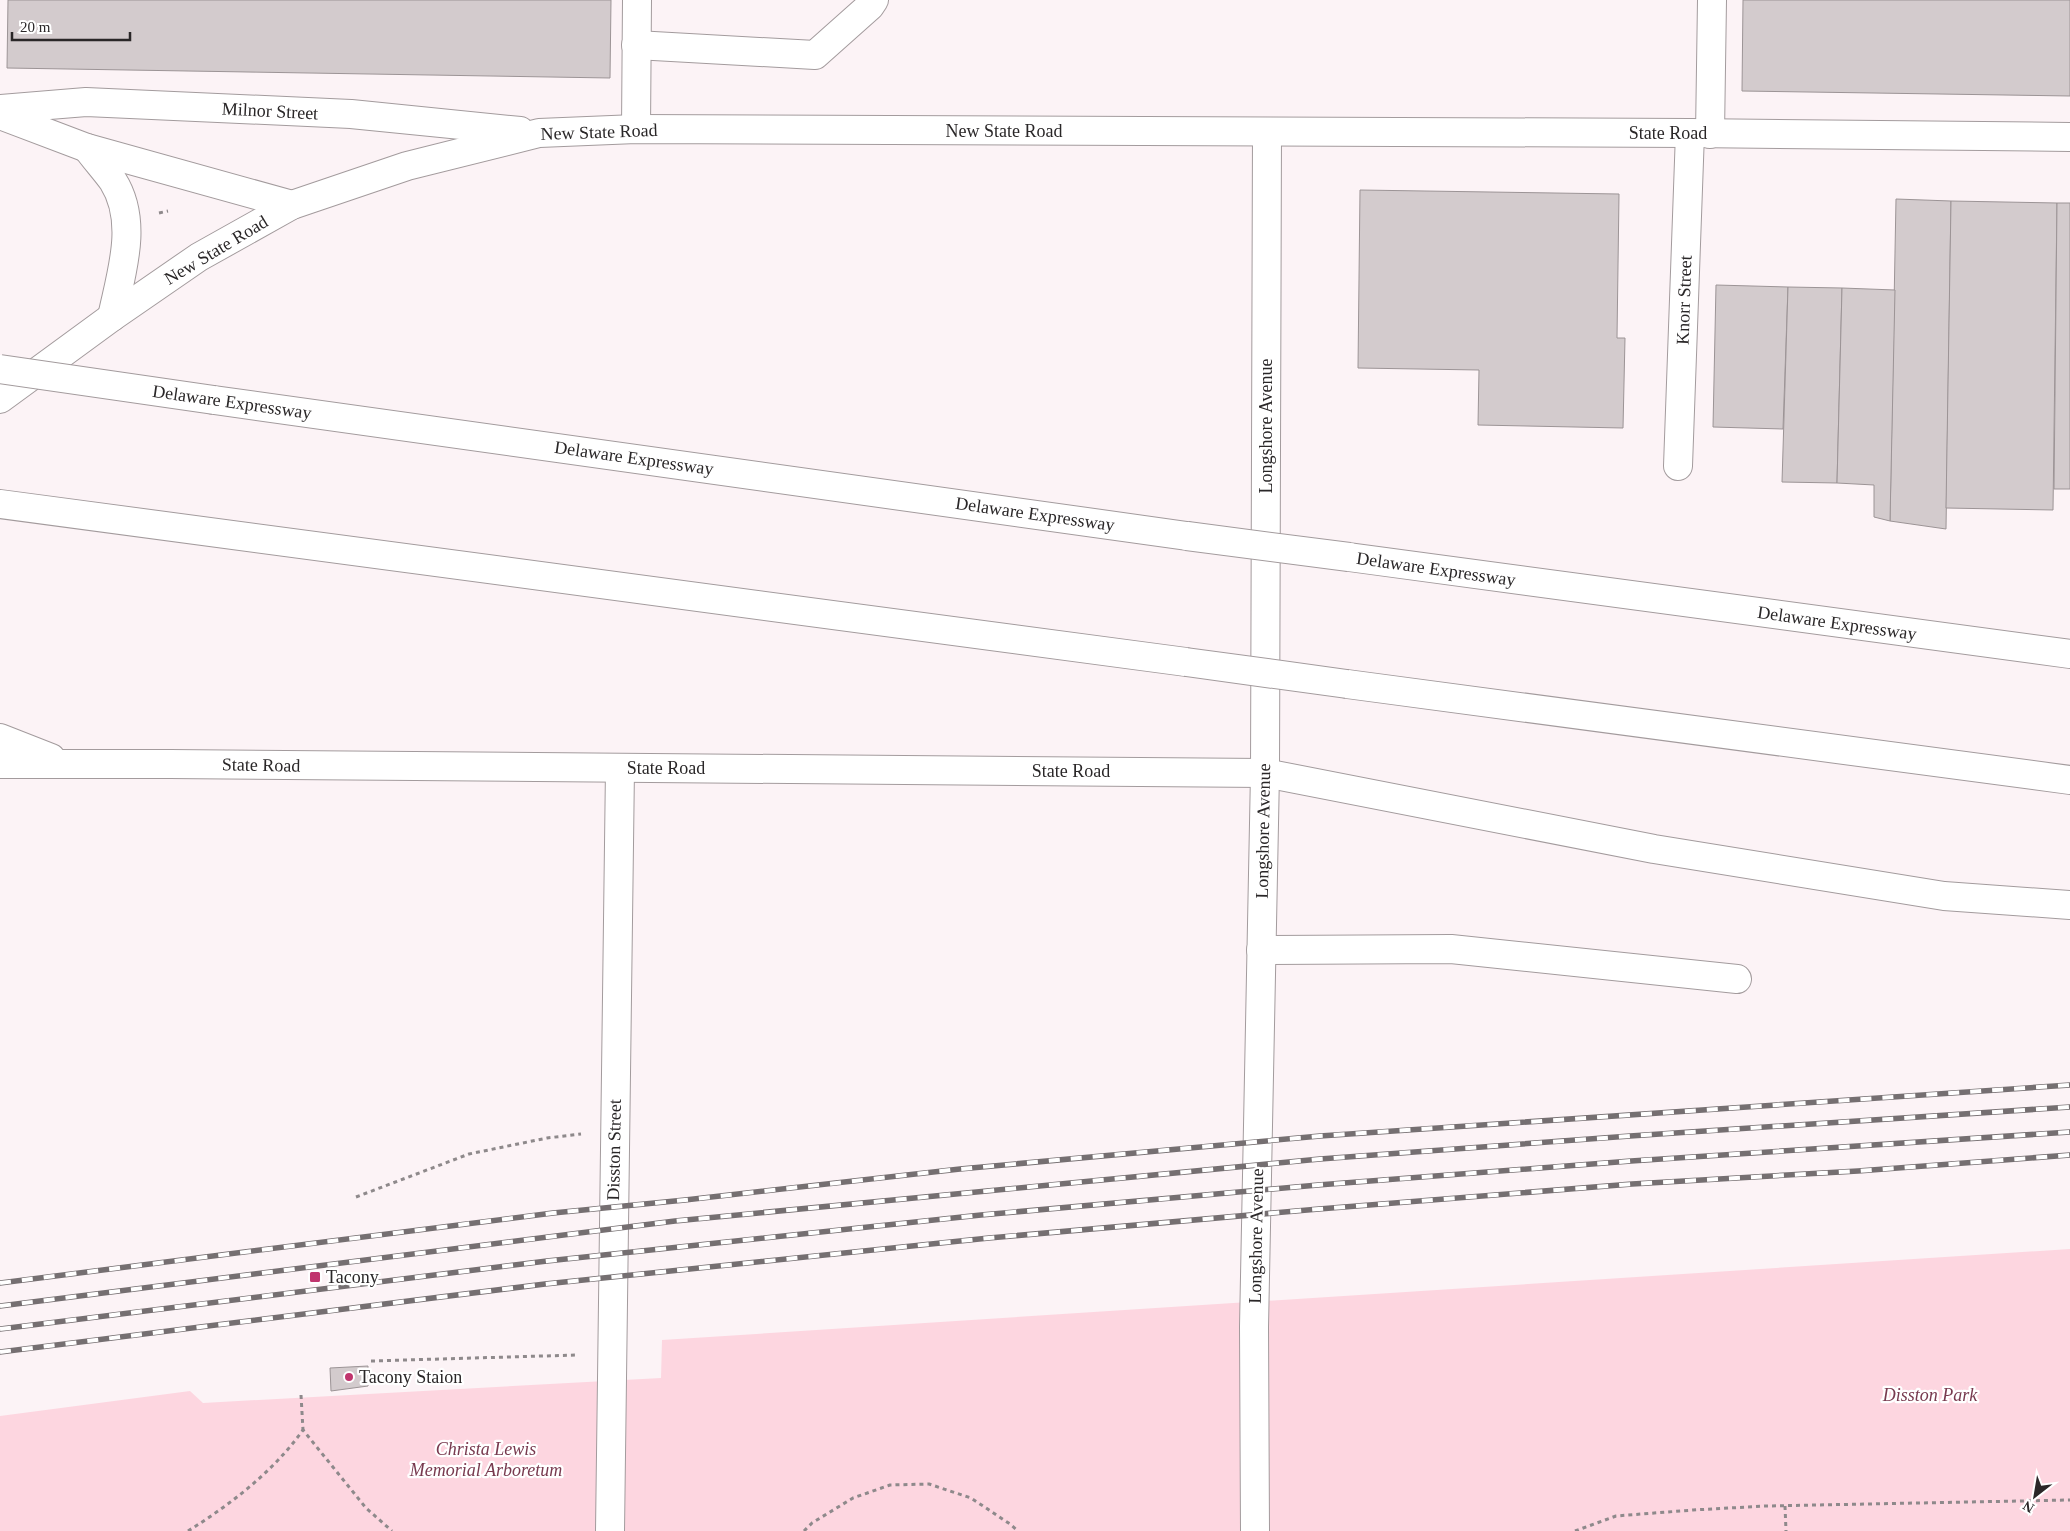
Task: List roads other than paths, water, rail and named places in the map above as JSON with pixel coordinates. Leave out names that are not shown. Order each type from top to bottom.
[{"type":"main road","points":[[636,0],[636,129]]},
{"type":"main road","points":[[636,46],[815,55],[870,6],[874,0]]},
{"type":"main road","name":"Knorr Street","points":[[1678,466],[1700,134],[1712,0]]},
{"type":"main road","name":"Milnor Street","points":[[0,109],[86,102],[351,114],[538,133]]},
{"type":"main road","points":[[0,115],[87,148],[292,205]]},
{"type":"main road","name":"New State Road","points":[[0,399],[112,317],[199,257],[292,205],[407,166],[538,133],[636,129],[1267,132]]},
{"type":"main road","name":"State Road","points":[[1267,132],[2070,138]]},
{"type":"main road","name":"Longshore Avenue","points":[[1255,1531],[1254,1326],[1265,773],[1267,132]]},
{"type":"main road","points":[[87,148],[114,183],[126,221],[127,245],[112,317]]},
{"type":"main road","name":"Delaware Expressway","points":[[0,369],[1187,536],[2070,654]]},
{"type":"main road","points":[[0,504],[2070,780]]},
{"type":"main road","name":"State Road","points":[[0,738],[67,764]]},
{"type":"main road","name":"State Road","points":[[0,764],[1265,773],[1654,849],[1944,896],[2070,906]]},
{"type":"main road","name":"Disston Street","points":[[610,1531],[620,768]]},
{"type":"main road","points":[[1261,950],[1451,949],[1737,979]]},
{"type":"railway","points":[[0,1283],[553,1213],[960,1169],[1320,1136],[2070,1085]]},
{"type":"railway","points":[[0,1306],[675,1221],[1320,1159],[1630,1136],[2070,1107]]},
{"type":"railway","points":[[0,1329],[547,1261],[981,1215],[1318,1185],[1631,1161],[2070,1132]]},
{"type":"railway","points":[[0,1352],[545,1284],[989,1238],[1632,1184],[1858,1171],[2070,1155]]},
{"type":"place","name":"Tacony","points":[[315,1277]]},
{"type":"place","name":"Tacony Staion","points":[[349,1377]]},
{"type":"park label","name":"Disston Park","points":[[1930,1395]]},
{"type":"park label","name":"Christa Lewis Memorial Arboretum","points":[[486,1459]]}]
